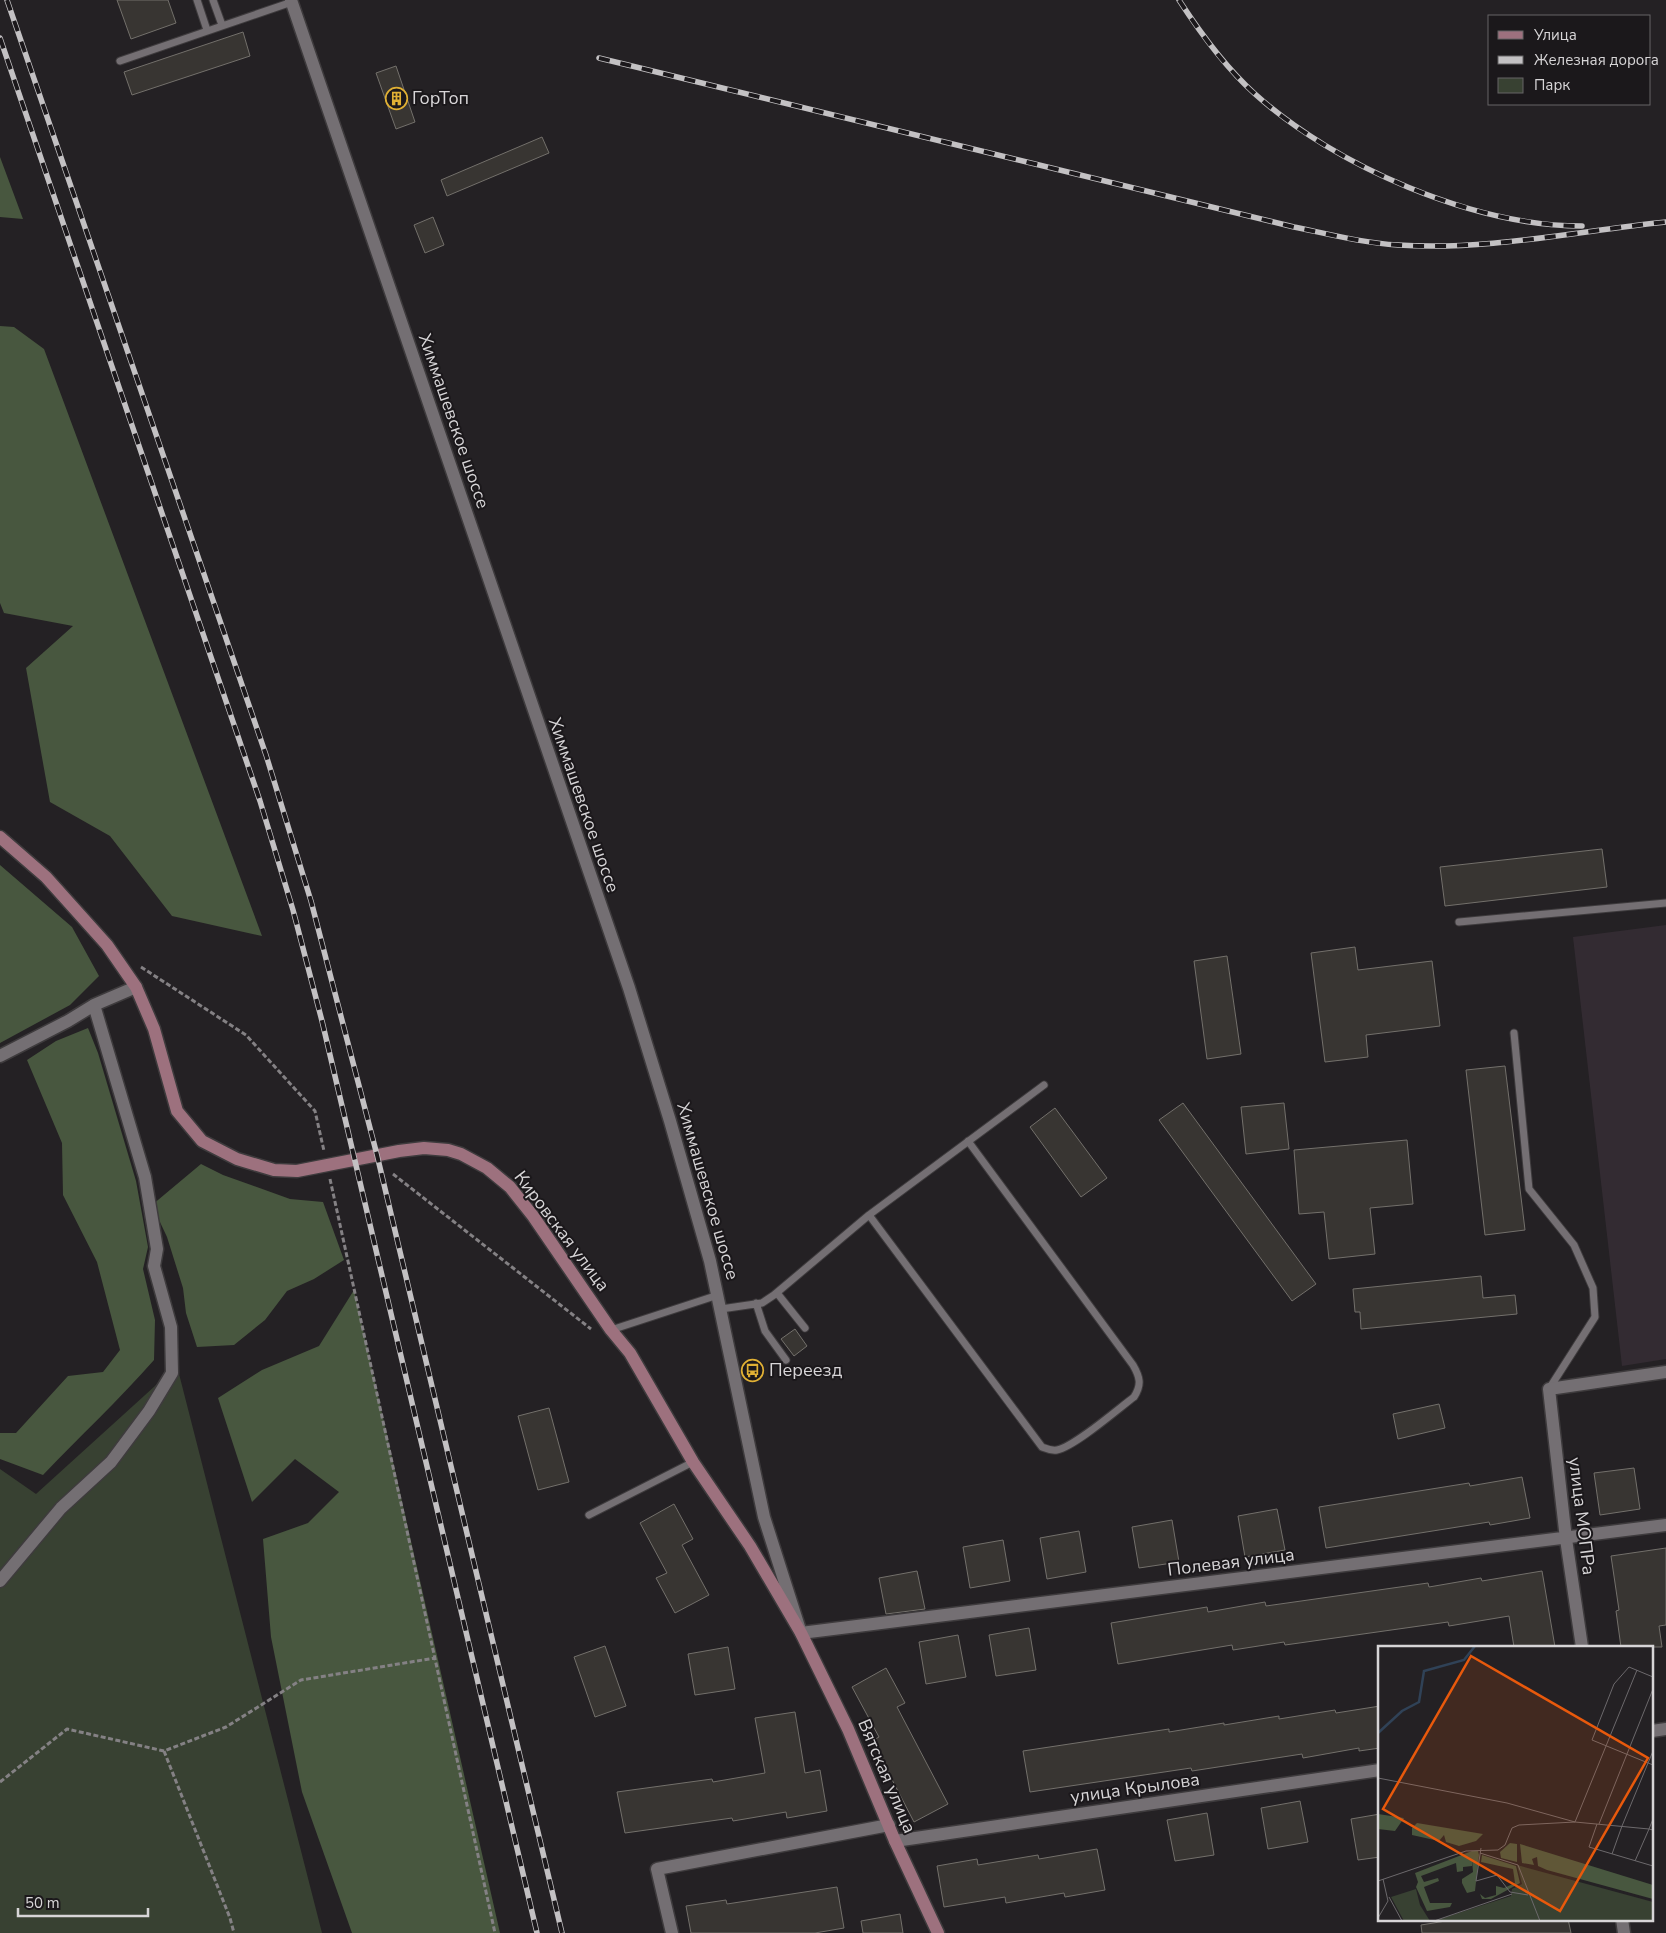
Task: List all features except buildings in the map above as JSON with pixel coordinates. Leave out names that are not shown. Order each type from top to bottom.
[{"type":"main road","name":"Кировская улица","points":[[0,837],[46,877],[107,945],[136,987],[154,1029],[177,1111],[202,1141],[237,1159],[274,1170],[297,1171],[399,1151],[429,1148],[460,1154],[488,1168],[510,1187],[533,1216],[611,1330],[630,1353],[693,1462],[750,1546],[801,1633]]},
{"type":"main road","name":"Вятская улица","points":[[801,1633],[848,1729],[895,1841],[938,1933]]},
{"type":"street","name":"Химмашевское шоссе","points":[[292,1],[629,988],[673,1130],[718,1295],[764,1517],[801,1633]]},
{"type":"street","points":[[0,1056],[94,1005],[136,987]]},
{"type":"street","points":[[0,1581],[61,1508],[111,1462],[149,1411],[172,1373],[171,1328],[154,1266],[157,1249],[145,1177],[94,1005]]},
{"type":"street","points":[[1549,1389],[1666,1372]]},
{"type":"street","name":"улица МОПРа","points":[[1549,1389],[1566,1539],[1582,1646]]},
{"type":"street","name":"Полевая улица","points":[[801,1633],[1566,1539],[1666,1525]]},
{"type":"street","name":"улица Крылова","points":[[895,1841],[1378,1770]]},
{"type":"street","points":[[672,1933],[657,1869],[889,1825]]},
{"type":"street","points":[[1622,1920],[1624,1933]]},
{"type":"lane","points":[[197,0],[207,30]]},
{"type":"lane","points":[[213,0],[222,25]]},
{"type":"lane","points":[[120,61],[292,1]]},
{"type":"lane","points":[[1459,922],[1666,903]]},
{"type":"lane","points":[[1514,1033],[1529,1190],[1574,1245],[1593,1288],[1595,1317],[1549,1389]]},
{"type":"lane","points":[[721,1308],[756,1303],[777,1293],[869,1215],[1044,1085]]},
{"type":"lane","points":[[869,1215],[1042,1447],[1049,1450],[1059,1450],[1073,1442],[1134,1397],[1139,1390],[1140,1381],[1133,1365],[968,1141]]},
{"type":"lane","points":[[777,1293],[805,1328]]},
{"type":"lane","points":[[611,1330],[718,1295]]},
{"type":"lane","points":[[756,1303],[765,1330],[786,1360]]},
{"type":"lane","points":[[589,1516],[693,1462]]},
{"type":"path","points":[[140,966],[246,1035],[315,1111],[495,1933]]},
{"type":"path","points":[[393,1174],[596,1333]]},
{"type":"path","points":[[0,1782],[67,1729],[164,1751],[226,1727],[301,1680],[435,1658]]},
{"type":"path","points":[[164,1751],[230,1918],[234,1933]]},
{"type":"shaded area","points":[[1666,925],[1666,1359],[1622,1366],[1573,937]]},
{"type":"green space","points":[[0,157],[23,219],[0,217]]},
{"type":"green space","points":[[0,326],[14,327],[44,349],[262,936],[172,916],[110,836],[50,802],[26,668],[73,626],[4,613],[0,603]]},
{"type":"green space","points":[[0,865],[72,927],[99,976],[70,1005],[0,1043]]},
{"type":"green space","points":[[88,1028],[98,1053],[136,1181],[148,1247],[143,1269],[155,1320],[154,1360],[43,1475],[0,1459],[0,1433],[16,1433],[68,1376],[103,1372],[120,1350],[97,1262],[63,1195],[62,1143],[27,1060],[56,1041]]},
{"type":"green space","points":[[201,1164],[223,1175],[290,1199],[323,1202],[344,1260],[314,1279],[287,1291],[265,1320],[234,1345],[197,1347],[186,1313],[183,1288],[167,1237],[152,1205]]},
{"type":"green space","points":[[354,1290],[500,1933],[352,1933],[302,1792],[271,1637],[263,1539],[308,1523],[339,1492],[295,1459],[252,1502],[218,1398],[262,1370],[319,1346]]},
{"type":"green space","points":[[177,1366],[322,1933],[0,1933],[0,1469],[36,1494]]},
{"type":"railway","points":[[7,0],[266,755],[311,901],[377,1155],[562,1933]]},
{"type":"railway","points":[[1179,0],[1214,50],[1244,84],[1288,120],[1325,145],[1365,167],[1408,187],[1452,203],[1496,216],[1540,223],[1582,226]]},
{"type":"railway","points":[[0,38],[260,801],[293,910],[322,1021],[537,1933]]},
{"type":"railway","points":[[599,58],[1294,227],[1372,242],[1431,246],[1499,243],[1666,222]]},
{"type":"place","name":"ГорТоп","points":[[396,98]]},
{"type":"place","name":"Переезд","points":[[753,1370]]}]
